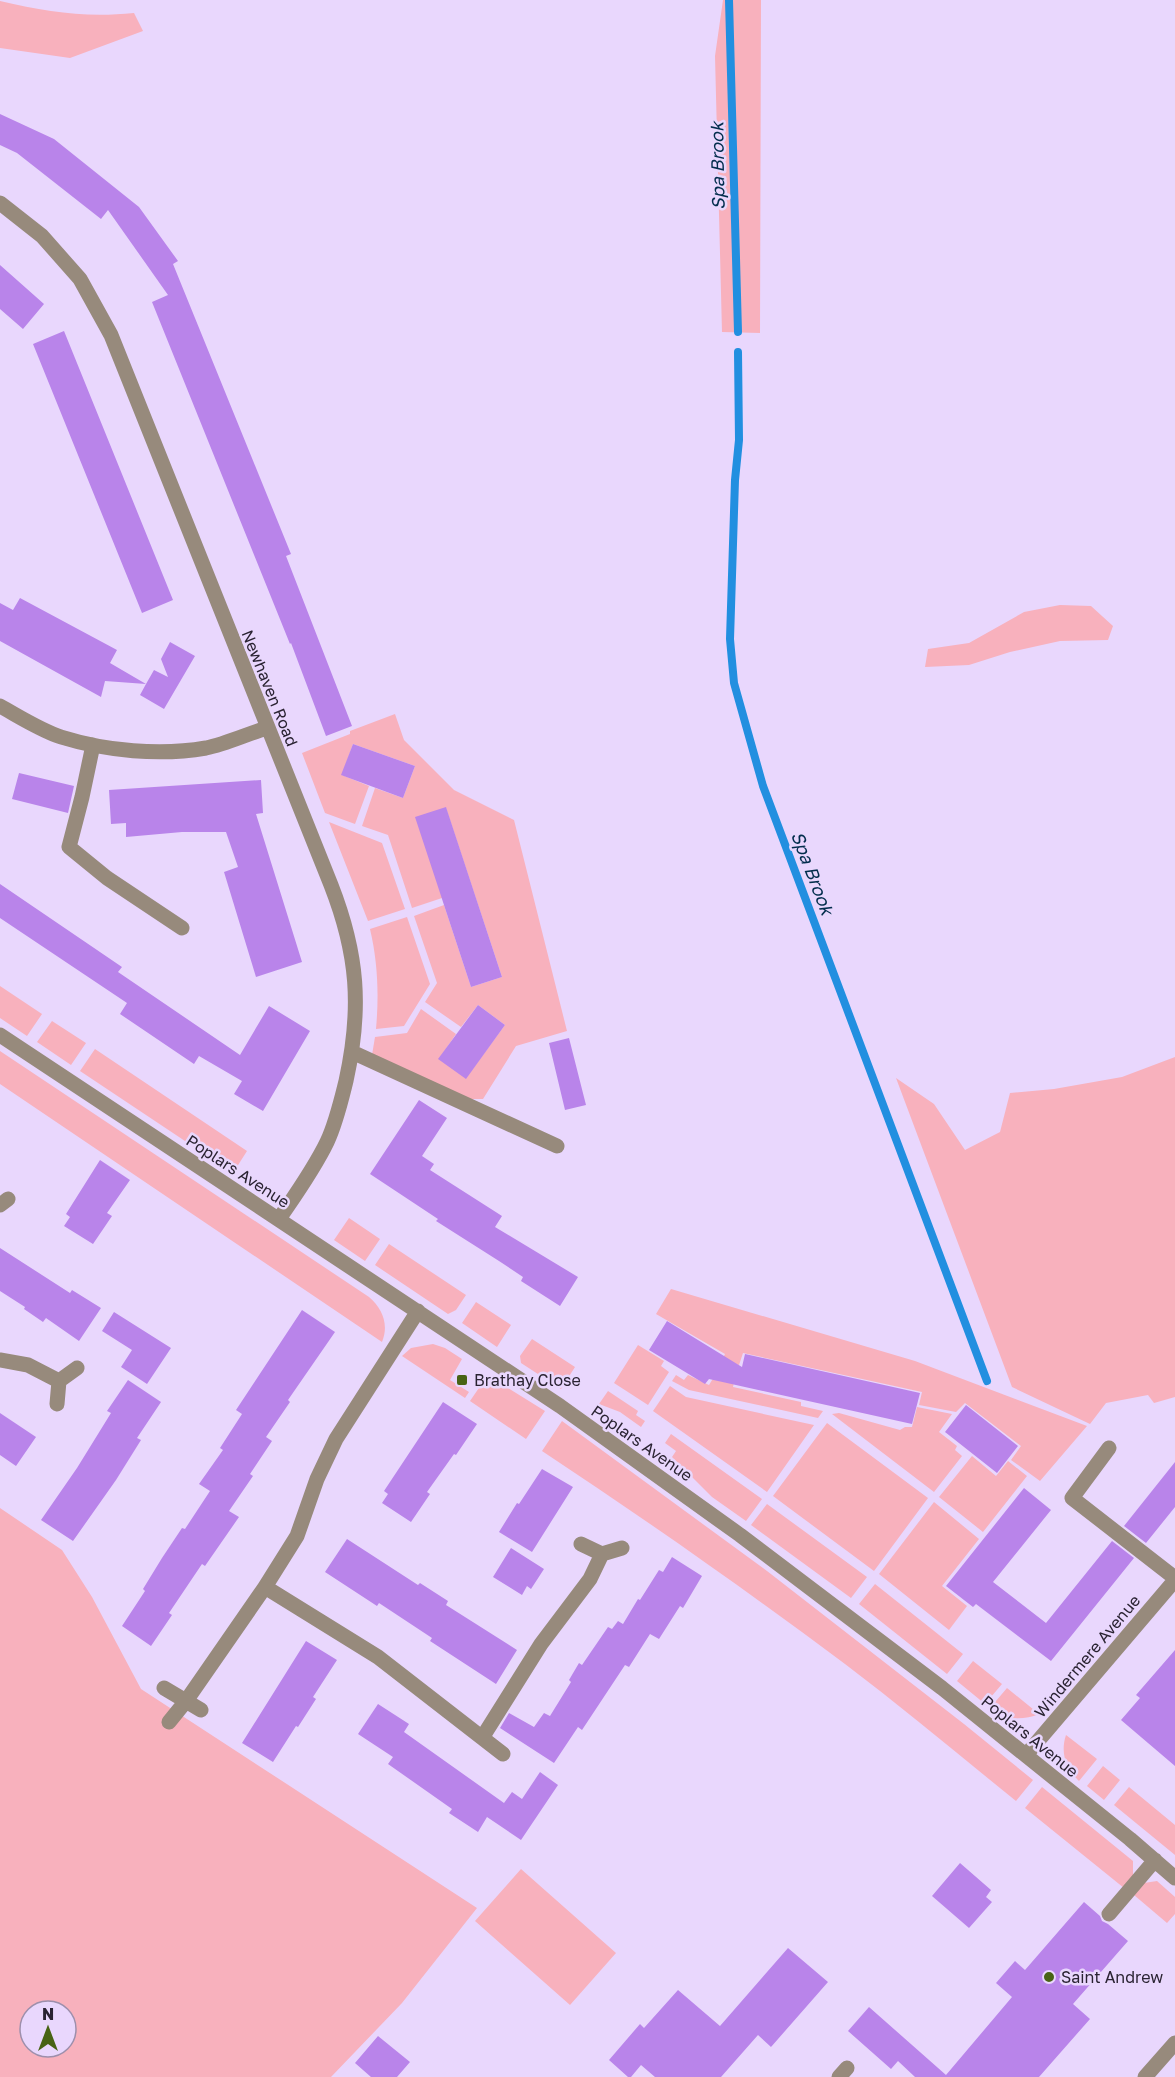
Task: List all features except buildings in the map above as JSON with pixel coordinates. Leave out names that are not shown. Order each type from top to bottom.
[{"type":"street","name":"Newhaven Road","points":[[0,203],[42,236],[80,279],[111,335],[348,933],[356,995],[352,1052],[341,1099],[328,1141],[279,1219]]},
{"type":"street","points":[[0,706],[60,736],[103,747],[174,752],[208,748],[267,728]]},
{"type":"street","points":[[93,744],[69,847],[107,878],[182,928]]},
{"type":"street","name":"Poplars Avenue","points":[[0,1035],[560,1406],[740,1535],[934,1681],[1175,1878]]},
{"type":"street","points":[[352,1052],[557,1146]]},
{"type":"street","points":[[169,1722],[265,1587],[297,1536],[317,1479],[336,1439],[418,1311]]},
{"type":"street","points":[[0,1360],[28,1365],[59,1381]]},
{"type":"street","points":[[57,1404],[59,1381],[77,1368]]},
{"type":"street","points":[[1109,1448],[1072,1498],[1175,1579]]},
{"type":"street","points":[[581,1544],[602,1554],[622,1548]]},
{"type":"street","points":[[482,1738],[541,1644],[590,1580],[602,1554]]},
{"type":"street","name":"Windermere Avenue","points":[[1026,1755],[1175,1579]]},
{"type":"street","points":[[265,1587],[378,1657],[503,1754]]},
{"type":"street","points":[[164,1688],[201,1710]]},
{"type":"street","points":[[1109,1914],[1155,1860]]},
{"type":"street","points":[[1145,2077],[1175,2043]]},
{"type":"shaded area","points":[[723,0],[761,0],[760,333],[722,332],[715,56]]},
{"type":"shaded area","points":[[0,1],[67,13],[99,15],[134,13],[143,31],[70,58],[0,48]]},
{"type":"shaded area","points":[[1060,605],[1091,606],[1113,626],[1108,640],[1060,641],[1010,652],[969,665],[925,667],[928,649],[969,643],[1024,612]]},
{"type":"shaded area","points":[[395,714],[404,740],[454,790],[514,820],[567,1031],[516,1046],[483,1099],[465,1099],[372,1055],[375,1037],[407,1033],[421,1009],[456,1034],[439,1059],[466,1078],[505,1025],[478,1005],[461,1027],[425,1002],[437,983],[414,916],[444,905],[471,987],[502,977],[446,808],[442,898],[412,908],[388,835],[362,826],[375,788],[403,798],[415,766],[353,744],[342,775],[369,786],[355,824],[325,813],[302,753]]},
{"type":"shaded area","points":[[329,822],[382,843],[405,909],[368,921]]},
{"type":"shaded area","points":[[407,917],[430,984],[404,1026],[376,1029],[377,979],[370,929]]},
{"type":"shaded area","points":[[0,986],[42,1014],[27,1036],[0,1018]]},
{"type":"shaded area","points":[[52,1021],[86,1043],[71,1065],[37,1042]]},
{"type":"shaded area","points":[[95,1049],[247,1151],[233,1173],[80,1071]]},
{"type":"shaded area","points":[[0,1051],[369,1297],[378,1307],[385,1323],[382,1342],[0,1084]]},
{"type":"shaded area","points":[[1175,1057],[1175,1397],[1154,1403],[1148,1395],[1106,1403],[1090,1424],[1012,1387],[896,1078],[934,1104],[965,1150],[1000,1132],[1010,1093],[1054,1089],[1122,1077]]},
{"type":"shaded area","points":[[349,1218],[380,1239],[365,1261],[334,1240]]},
{"type":"shaded area","points":[[389,1244],[466,1295],[456,1310],[448,1314],[375,1265]]},
{"type":"shaded area","points":[[671,1289],[915,1361],[1087,1426],[1040,1481],[1011,1460],[1021,1446],[965,1403],[956,1412],[919,1405],[922,1392],[743,1353],[739,1365],[721,1362],[725,1354],[656,1314]]},
{"type":"shaded area","points":[[476,1302],[511,1325],[497,1347],[462,1323]]},
{"type":"shaded area","points":[[532,1339],[575,1367],[561,1389],[521,1363],[520,1356]]},
{"type":"shaded area","points":[[433,1344],[445,1348],[462,1359],[450,1380],[469,1392],[465,1398],[402,1356],[411,1348]]},
{"type":"shaded area","points":[[638,1345],[664,1361],[661,1366],[669,1372],[648,1405],[614,1383]]},
{"type":"shaded area","points":[[717,1372],[735,1377],[733,1387],[801,1402],[801,1406],[823,1411],[818,1418],[689,1390],[672,1381],[676,1375],[684,1380],[688,1375],[709,1385]]},
{"type":"shaded area","points":[[495,1380],[545,1411],[526,1439],[470,1401],[483,1382],[490,1387]]},
{"type":"shaded area","points":[[670,1386],[686,1397],[814,1425],[767,1492],[653,1411]]},
{"type":"shaded area","points":[[608,1391],[638,1411],[636,1415],[645,1421],[641,1427],[620,1412],[599,1404]]},
{"type":"shaded area","points":[[917,1407],[952,1414],[939,1432],[957,1446],[955,1450],[962,1456],[934,1492],[832,1414],[839,1413],[900,1430],[912,1427]]},
{"type":"shaded area","points":[[562,1421],[767,1571],[1033,1780],[1016,1801],[808,1636],[695,1555],[542,1451]]},
{"type":"shaded area","points":[[827,1423],[928,1498],[874,1571],[773,1496]]},
{"type":"shaded area","points":[[671,1434],[762,1499],[746,1521],[712,1497],[672,1457],[676,1451],[665,1443]]},
{"type":"shaded area","points":[[972,1456],[996,1476],[1008,1461],[1027,1476],[983,1532],[939,1497]]},
{"type":"shaded area","points":[[934,1502],[979,1539],[942,1586],[967,1606],[949,1630],[879,1574]]},
{"type":"shaded area","points":[[767,1504],[867,1577],[851,1598],[751,1525]]},
{"type":"shaded area","points":[[0,1508],[62,1550],[92,1597],[141,1689],[477,1908],[402,2003],[331,2077],[0,2077]]},
{"type":"shaded area","points":[[875,1584],[963,1654],[947,1674],[859,1604]]},
{"type":"shaded area","points":[[973,1661],[1002,1684],[985,1704],[957,1681]]},
{"type":"shaded area","points":[[1007,1688],[1039,1714],[1026,1718],[1013,1718],[1001,1715],[990,1708]]},
{"type":"shaded area","points":[[1066,1735],[1097,1759],[1079,1781],[1065,1760]]},
{"type":"shaded area","points":[[1103,1766],[1120,1780],[1104,1800],[1087,1786]]},
{"type":"shaded area","points":[[1042,1787],[1133,1861],[1133,1876],[1124,1888],[1025,1808]]},
{"type":"shaded area","points":[[1129,1787],[1175,1825],[1175,1855],[1114,1805]]},
{"type":"shaded area","points":[[521,1869],[616,1953],[570,2005],[475,1921]]},
{"type":"shaded area","points":[[1157,1881],[1175,1897],[1175,1914],[1167,1923],[1134,1895],[1144,1883]]},
{"type":"waterway","name":"Spa Brook","points":[[729,0],[738,332]]},
{"type":"waterway","name":"Spa Brook","points":[[738,352],[739,440],[735,480],[730,639],[734,683],[763,786],[987,1381]]},
{"type":"place","name":"Brathay Close","points":[[462,1380]]},
{"type":"place","name":"Saint Andrew","points":[[1049,1977]]}]
